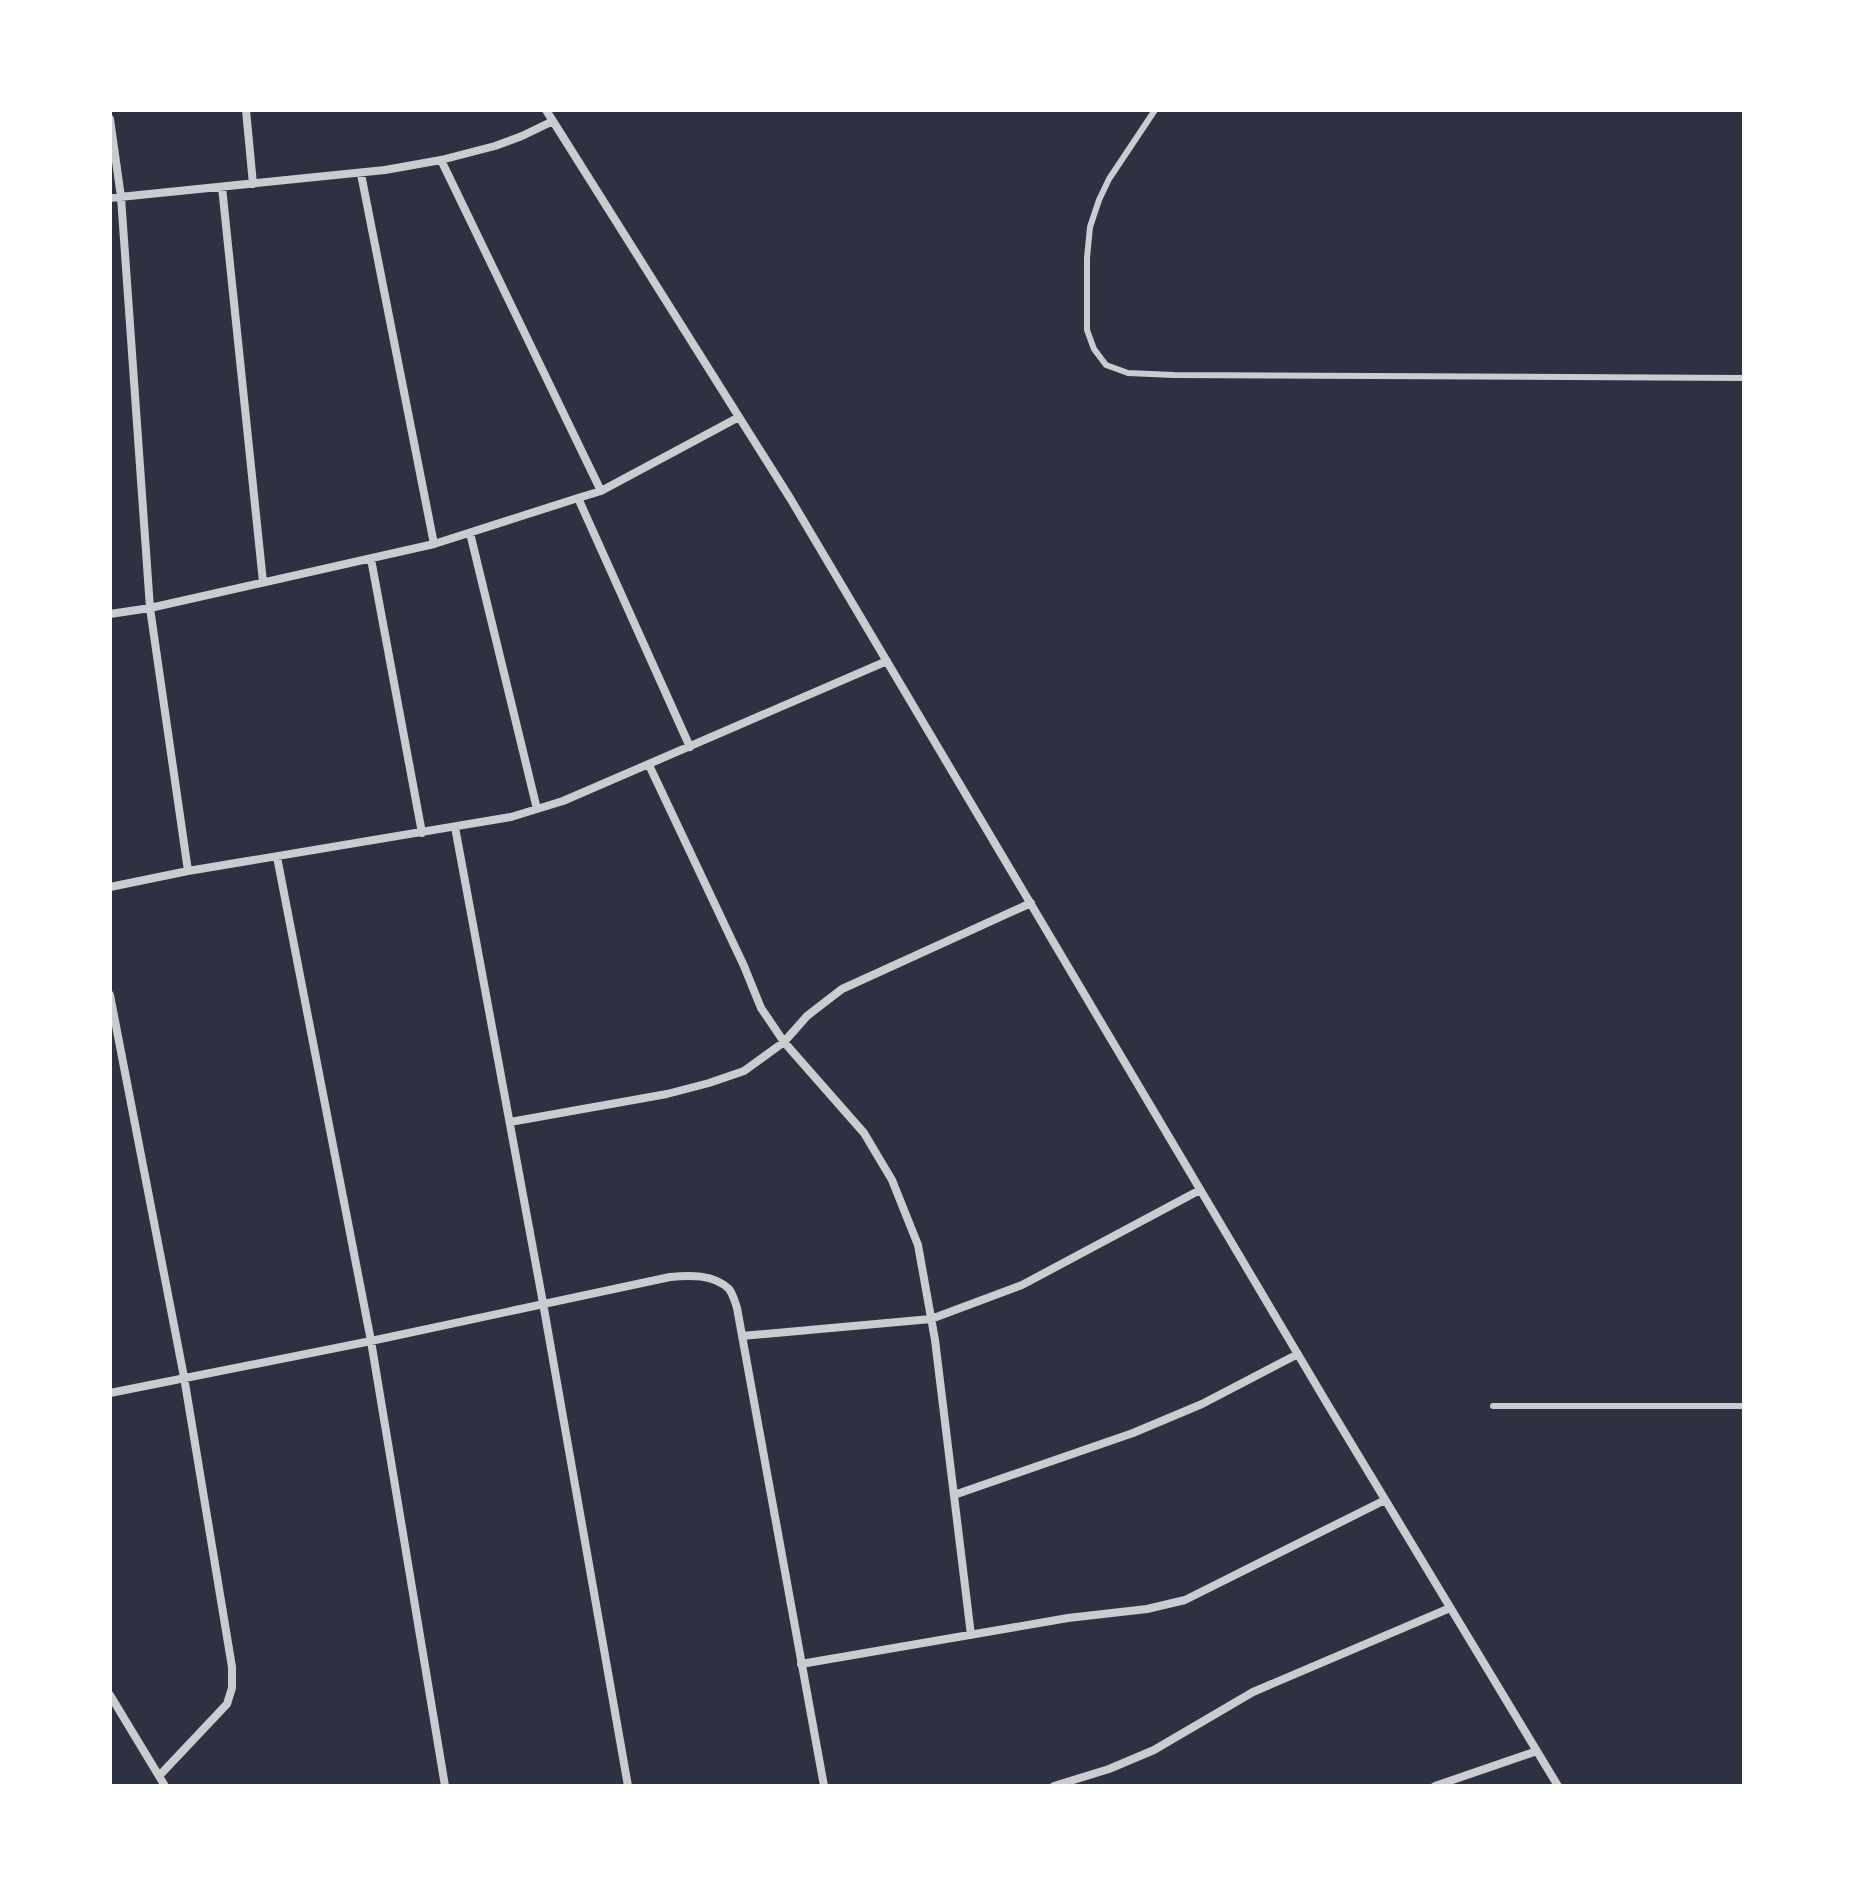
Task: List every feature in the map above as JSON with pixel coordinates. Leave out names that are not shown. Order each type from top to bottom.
[{"type":"street","points":[[246,110],[253,184]]},
{"type":"street","points":[[546,110],[739,417],[887,661],[1558,1786]]},
{"type":"street","points":[[110,119],[121,197],[150,608],[188,871]]},
{"type":"street","points":[[110,198],[361,174],[441,160],[495,146],[553,121]]},
{"type":"street","points":[[441,160],[601,491]]},
{"type":"street","points":[[361,174],[434,544]]},
{"type":"street","points":[[222,187],[263,582]]},
{"type":"street","points":[[110,614],[371,559],[470,533],[601,491],[739,417]]},
{"type":"street","points":[[578,498],[690,747]]},
{"type":"street","points":[[470,533],[537,809]]},
{"type":"street","points":[[371,559],[422,833]]},
{"type":"street","points":[[110,887],[511,817],[563,801],[887,661]]},
{"type":"street","points":[[649,765],[761,1008],[784,1042],[864,1133],[892,1180],[918,1245],[931,1319],[971,1635]]},
{"type":"street","points":[[455,827],[628,1786]]},
{"type":"street","points":[[277,857],[371,1341],[445,1786]]},
{"type":"street","points":[[510,1122],[667,1094],[744,1071],[784,1042],[807,1016],[842,989],[1031,903]]},
{"type":"street","points":[[110,995],[184,1377],[230,1652],[232,1688],[227,1704],[159,1776]]},
{"type":"street","points":[[742,1336],[931,1319],[1022,1285],[1200,1190]]},
{"type":"street","points":[[110,1393],[670,1277],[691,1275],[714,1279],[730,1290],[737,1308],[824,1786]]},
{"type":"street","points":[[954,1495],[1133,1433],[1202,1404],[1298,1354]]},
{"type":"street","points":[[801,1664],[1068,1618],[1147,1609],[1185,1600],[1385,1500]]},
{"type":"street","points":[[1054,1786],[1109,1769],[1154,1750],[1253,1692],[1450,1608]]},
{"type":"street","points":[[110,1695],[165,1786]]},
{"type":"street","points":[[1435,1786],[1537,1751]]},
{"type":"lane","points":[[1155,110],[1109,179],[1090,227],[1087,330],[1094,349],[1106,365],[1128,373],[1174,375],[1744,378]]},
{"type":"lane","points":[[1493,1406],[1744,1406]]}]
